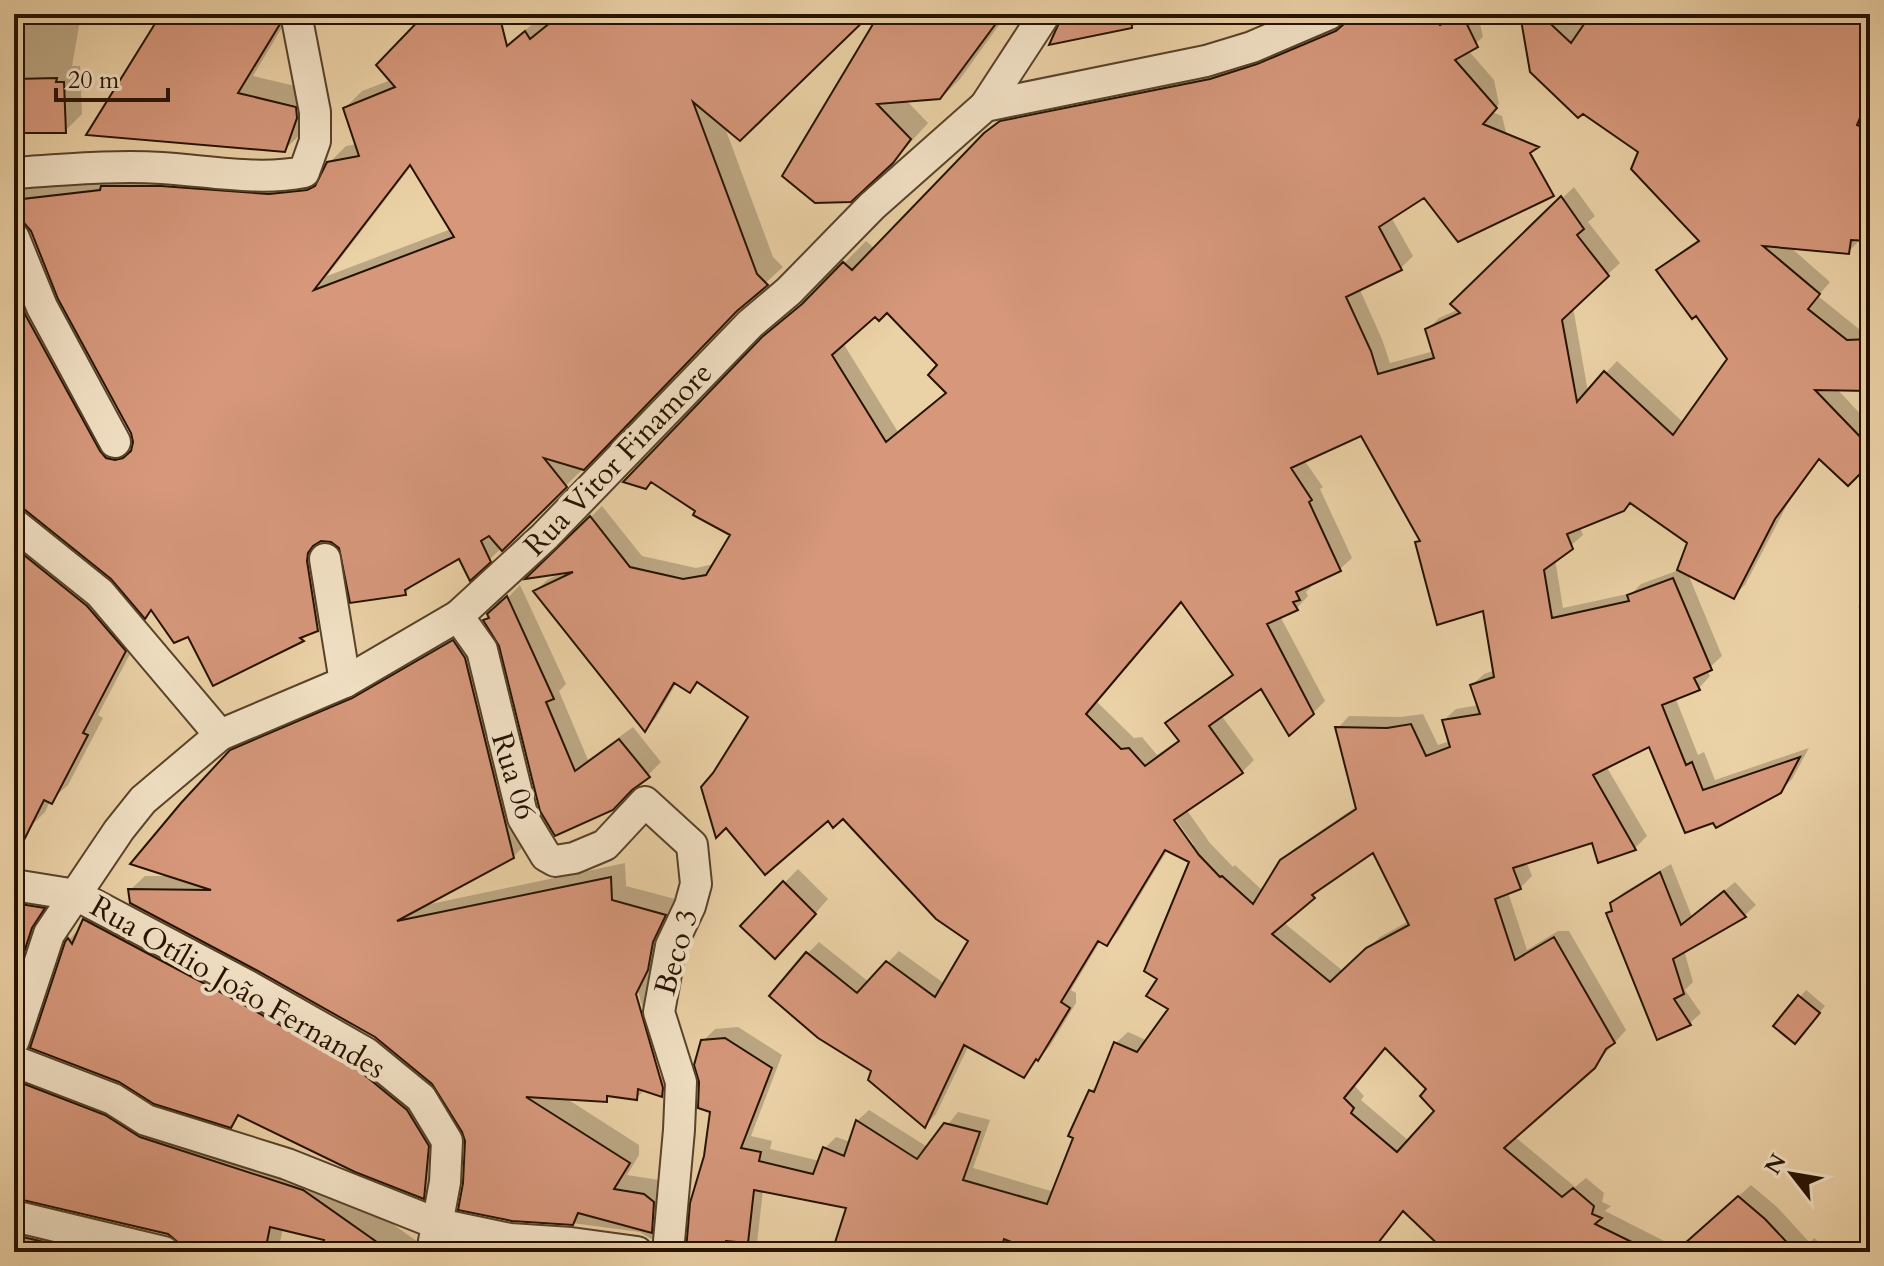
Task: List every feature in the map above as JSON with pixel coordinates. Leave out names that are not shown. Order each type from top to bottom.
[{"type":"street","points":[[14,173],[159,168],[241,175],[286,176],[304,172],[315,141],[315,112],[296,14]]},
{"type":"street","points":[[985,106],[1045,14]]},
{"type":"street","name":"Rua Vitor Finamore","points":[[14,1040],[49,934],[119,830],[143,800],[220,735],[345,682],[458,616],[544,537],[750,324],[789,291],[872,206],[985,106],[1206,61],[1252,47],[1329,14]]},
{"type":"street","points":[[14,238],[48,319],[115,442]]},
{"type":"street","points":[[14,524],[100,593],[220,735]]},
{"type":"street","points":[[325,559],[345,682]]},
{"type":"street","name":"Rua 06","points":[[458,616],[482,650],[523,818],[546,856],[555,861],[574,858],[605,845],[645,802],[652,809]]},
{"type":"street","name":"Beco 3","points":[[652,809],[692,845],[696,884],[690,906],[671,946],[659,1012],[681,1082],[668,1252]]},
{"type":"street","name":"Rua Otílio João Fernandes","points":[[14,885],[76,895],[366,1053],[421,1098],[447,1141],[448,1160],[435,1238]]},
{"type":"street","points":[[14,1061],[113,1099],[146,1120],[287,1164],[435,1238],[571,1243],[637,1252]]},
{"type":"street","points":[[14,1216],[164,1252]]},
{"type":"building","points":[[161,14],[278,14],[280,24],[238,93],[296,107],[297,118],[285,152],[86,135]]},
{"type":"building","points":[[425,14],[499,14],[507,46],[525,31],[530,39],[561,14],[871,14],[740,141],[693,102],[757,274],[768,285],[737,311],[584,470],[544,458],[567,487],[502,551],[489,536],[481,541],[491,562],[470,581],[459,559],[405,590],[406,595],[350,603],[339,548],[331,542],[321,541],[308,553],[307,561],[318,631],[213,686],[188,637],[174,643],[151,610],[145,619],[111,579],[25,510],[14,506],[14,286],[26,316],[100,451],[106,458],[123,458],[131,451],[133,442],[131,433],[58,299],[31,231],[24,223],[14,220],[14,200],[100,190],[101,186],[161,186],[269,194],[307,190],[315,186],[327,162],[359,156],[343,108],[395,87],[376,65]],"holes":[[[410,165],[454,237],[314,290]]]},
{"type":"building","points":[[879,14],[1003,14],[940,99],[877,104],[911,139],[893,163],[851,202],[815,203],[782,176]]},
{"type":"building","points":[[1063,14],[1131,14],[1132,28],[1049,45]]},
{"type":"building","points":[[1347,14],[1432,14],[1440,25],[1462,14],[1478,47],[1455,60],[1497,108],[1483,124],[1539,147],[1530,153],[1554,196],[1458,242],[1424,198],[1379,227],[1402,270],[1346,297],[1378,374],[1434,358],[1425,329],[1460,313],[1450,304],[1561,196],[1584,229],[1577,235],[1609,276],[1562,320],[1577,402],[1604,371],[1673,435],[1727,359],[1696,316],[1692,319],[1656,270],[1699,241],[1631,169],[1638,152],[1583,114],[1578,118],[1530,72],[1520,14],[1540,14],[1571,43],[1591,14],[1870,14],[1870,95],[1857,125],[1864,128],[1860,137],[1870,144],[1870,241],[1851,240],[1849,254],[1763,246],[1820,294],[1808,309],[1847,340],[1870,339],[1870,391],[1815,390],[1870,447],[1870,464],[1848,486],[1819,459],[1775,519],[1734,599],[1677,570],[1687,543],[1630,503],[1624,511],[1567,534],[1573,549],[1544,570],[1552,618],[1629,601],[1627,595],[1673,578],[1712,670],[1694,678],[1700,690],[1662,705],[1686,765],[1692,762],[1703,790],[1800,757],[1781,793],[1716,828],[1713,823],[1685,833],[1649,747],[1593,775],[1636,850],[1598,863],[1592,843],[1513,868],[1521,889],[1495,899],[1515,960],[1554,937],[1615,1043],[1606,1049],[1595,1068],[1504,1148],[1562,1197],[1573,1188],[1594,1206],[1592,1214],[1602,1218],[1595,1224],[1652,1252],[1446,1252],[1403,1211],[1371,1252],[1036,1252],[1004,1239],[1000,1252],[832,1252],[846,1208],[754,1190],[748,1243],[726,1241],[725,1252],[686,1250],[690,1203],[704,1156],[710,1112],[698,1108],[699,1082],[694,1065],[701,1040],[725,1038],[772,1068],[741,1148],[761,1152],[759,1161],[813,1174],[823,1147],[844,1156],[856,1120],[917,1159],[944,1123],[980,1132],[963,1180],[1047,1204],[1073,1138],[1068,1136],[1089,1090],[1094,1092],[1114,1042],[1137,1052],[1168,1009],[1146,996],[1157,979],[1144,971],[1189,862],[1165,850],[1107,946],[1098,941],[1061,1002],[1070,1008],[1024,1078],[964,1045],[925,1128],[868,1080],[871,1071],[818,1038],[769,996],[806,952],[857,993],[886,961],[935,997],[968,941],[936,919],[843,819],[833,828],[828,821],[765,875],[726,828],[716,838],[701,787],[748,717],[697,682],[690,693],[674,683],[645,732],[533,591],[573,572],[525,579],[590,516],[630,567],[683,579],[706,575],[730,535],[693,515],[695,511],[651,482],[646,489],[623,482],[762,337],[802,304],[843,262],[852,270],[984,133],[1000,121],[1210,79],[1257,64],[1336,31],[1344,24]],"holes":[[[887,313],[937,365],[928,375],[946,393],[886,442],[832,355],[875,317],[879,321]],[[1361,436],[1420,541],[1415,542],[1437,625],[1483,611],[1494,677],[1470,685],[1480,714],[1442,720],[1450,747],[1426,756],[1411,724],[1387,728],[1335,727],[1356,809],[1280,860],[1253,904],[1199,855],[1174,820],[1243,773],[1209,726],[1261,689],[1289,736],[1314,714],[1267,624],[1298,610],[1293,602],[1300,600],[1296,592],[1341,571],[1309,502],[1312,500],[1291,468]],[[1181,602],[1233,675],[1165,723],[1179,741],[1145,766],[1129,748],[1121,749],[1086,714]],[[1373,853],[1409,925],[1366,948],[1330,982],[1272,934],[1315,898],[1312,895]],[[1385,1048],[1426,1089],[1420,1096],[1434,1111],[1397,1152],[1351,1113],[1354,1108],[1344,1098]]]},
{"type":"building","points":[[57,78],[56,82],[64,82],[66,133],[17,133],[14,79]]},
{"type":"building","points":[[14,547],[87,606],[126,651],[83,733],[88,735],[52,804],[44,800],[14,860]]},
{"type":"building","points":[[507,596],[554,699],[546,702],[575,771],[619,739],[650,777],[613,810],[555,836],[540,811],[499,646],[483,620],[489,618],[487,614]]},
{"type":"building","points":[[453,640],[465,658],[514,858],[397,921],[611,877],[612,900],[666,915],[653,942],[648,970],[636,994],[663,1088],[662,1097],[638,1089],[637,1100],[607,1096],[607,1102],[526,1097],[630,1163],[614,1189],[644,1194],[654,1202],[652,1233],[578,1213],[573,1225],[512,1221],[458,1210],[465,1141],[432,1084],[375,1037],[130,903],[128,889],[211,890],[130,864],[230,750],[352,698]]},
{"type":"building","points":[[1660,872],[1681,925],[1724,891],[1746,917],[1673,959],[1684,994],[1674,999],[1691,1025],[1657,1040],[1606,913],[1612,911],[1610,903]]},
{"type":"building","points":[[783,881],[816,914],[775,959],[740,926]]},
{"type":"building","points":[[14,903],[45,908],[32,928],[14,983]]},
{"type":"building","points":[[83,919],[356,1068],[407,1110],[429,1146],[424,1199],[355,1172],[238,1115],[231,1128],[154,1104],[119,1082],[30,1048],[65,942],[68,938],[72,944]]},
{"type":"building","points":[[1798,995],[1820,1013],[1795,1044],[1773,1026]]},
{"type":"building","points":[[14,1080],[105,1115],[140,1137],[303,1190],[391,1252],[322,1252],[324,1240],[270,1227],[265,1252],[238,1252],[188,1242],[186,1245],[168,1234],[14,1198]]},
{"type":"building","points":[[1738,1196],[1796,1252],[1675,1252]]},
{"type":"building","points":[[14,1235],[87,1252],[14,1252]]}]
